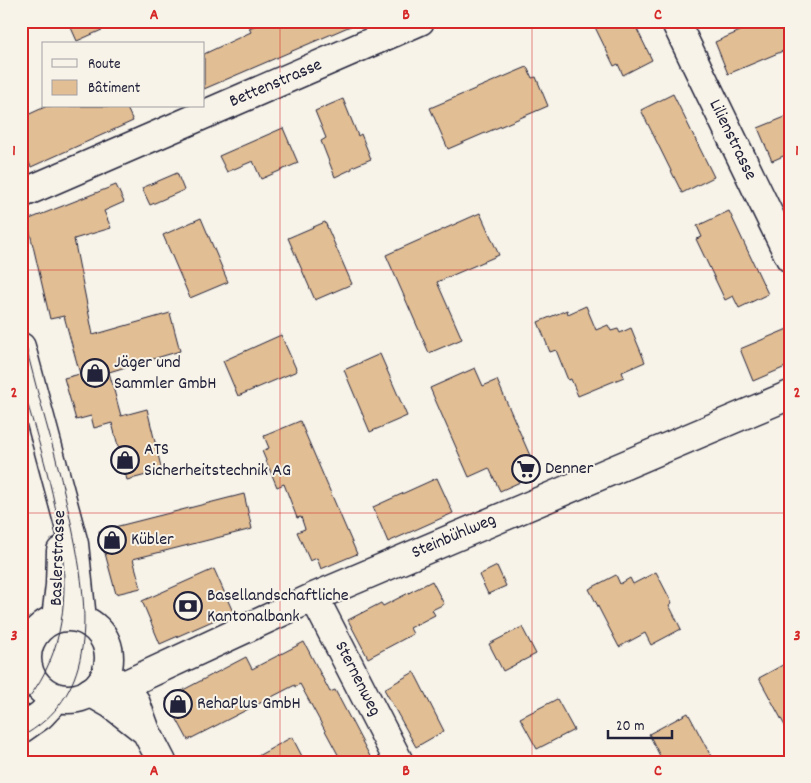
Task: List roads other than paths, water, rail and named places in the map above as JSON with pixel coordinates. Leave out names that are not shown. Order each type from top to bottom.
[{"type":"street","name":"Bettenstrasse","points":[[21,194],[420,21]]},
{"type":"street","name":"Lilienstrasse","points":[[674,21],[790,258]]},
{"type":"street","name":"Baslerstrasse","points":[[21,347],[60,497],[60,585],[69,618]]},
{"type":"street","name":"Steinbühlweg","points":[[106,684],[790,395]]},
{"type":"street","name":"Sternenweg","points":[[314,597],[400,762]]},
{"type":"street","points":[[106,684],[72,699],[57,698],[46,693],[27,689],[28,670],[26,659],[30,643],[38,629],[46,622],[69,618],[91,623],[101,633],[108,646],[109,660],[106,684],[111,704],[146,731],[162,762]]},
{"type":"street","points":[[21,729],[41,715],[57,698]]},
{"type":"tram line","points":[[21,326],[58,467],[76,547],[83,601],[84,628],[81,654],[74,678],[63,700],[45,720],[21,737]]},
{"type":"tram line","points":[[21,381],[55,504],[62,548],[64,591],[59,632],[45,671],[21,707]]},
{"type":"place","name":"Jäger und Sammler GmbH","points":[[95,373]]},
{"type":"place","name":"ATS Sicherheitstechnik AG","points":[[125,460]]},
{"type":"place","name":"Denner","points":[[526,469]]},
{"type":"place","name":"Kübler","points":[[112,540]]},
{"type":"place","name":"Basellandschaftliche Kantonalbank","points":[[188,606]]},
{"type":"place","name":"RehaPlus GmbH","points":[[178,704]]}]
